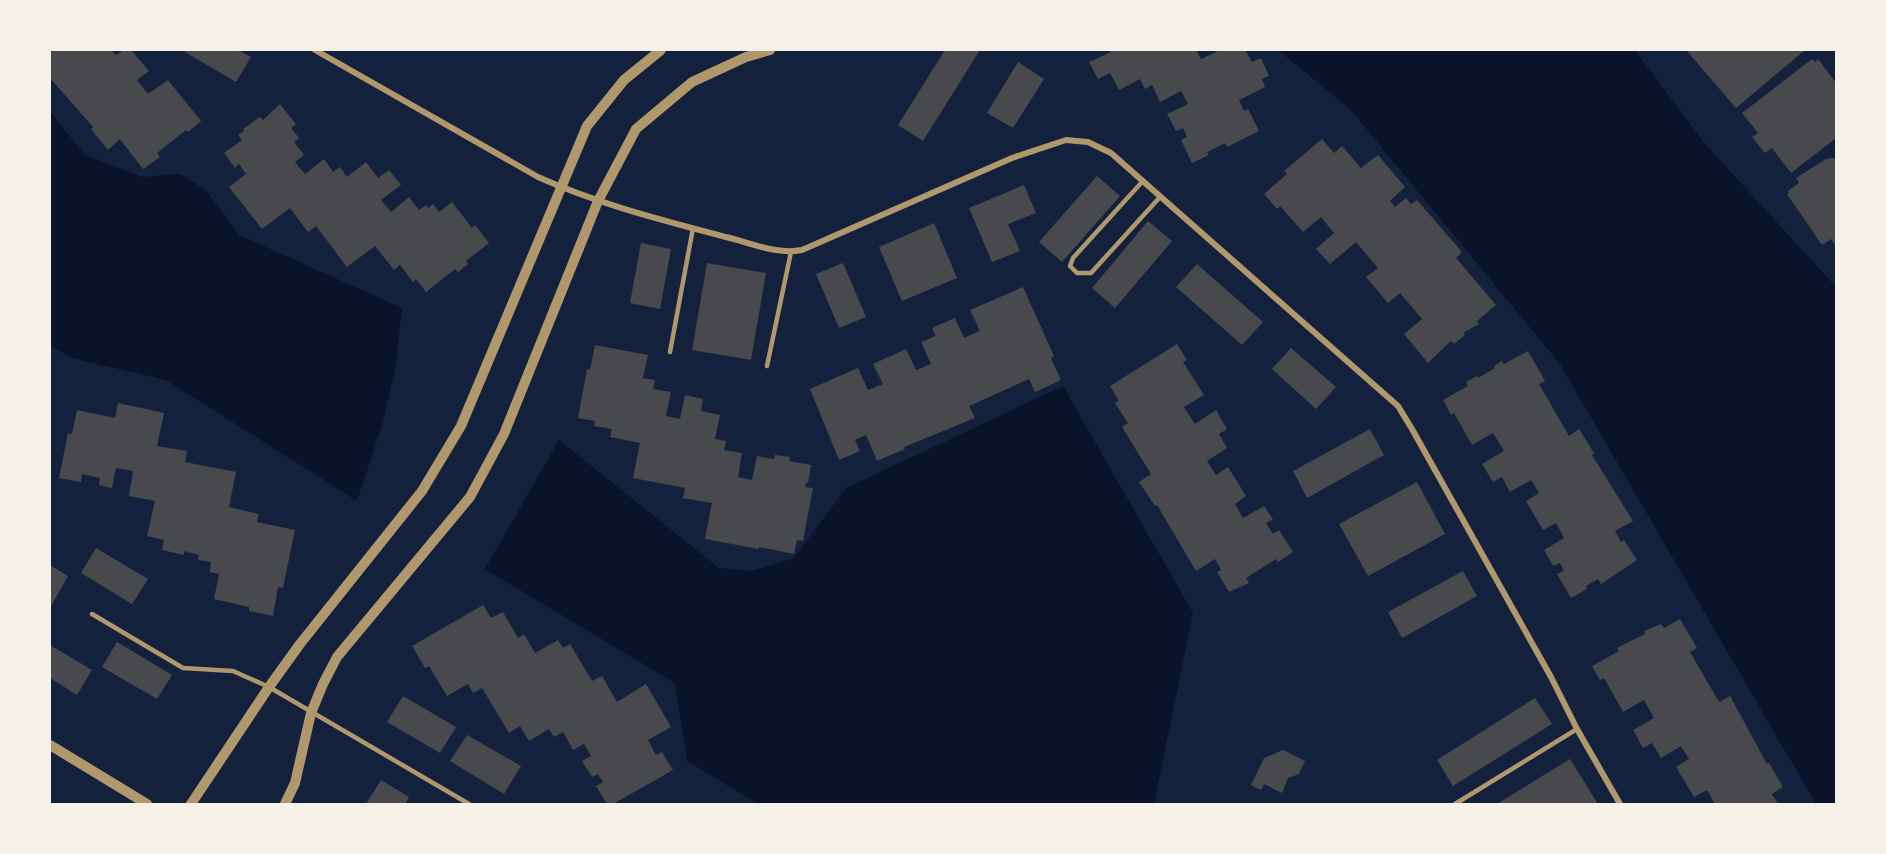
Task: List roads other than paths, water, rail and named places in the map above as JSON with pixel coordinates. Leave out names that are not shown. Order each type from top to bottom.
[{"type":"street","points":[[315,50],[537,177],[561,188],[598,201],[772,250],[792,252],[802,250],[1012,158],[1066,140],[1088,142],[1111,153],[1398,406],[1551,676],[1577,729],[1620,804]]},
{"type":"street","points":[[191,804],[300,644],[422,491],[461,426],[586,126],[624,80],[661,50]]},
{"type":"street","points":[[285,804],[296,783],[311,713],[337,657],[470,497],[504,434],[598,201],[636,129],[692,82],[746,57],[770,50]]},
{"type":"street","points":[[50,745],[147,804]]},
{"type":"lane","points":[[1142,182],[1072,258],[1070,266],[1077,273],[1082,275],[1090,273],[1160,197]]},
{"type":"lane","points":[[670,352],[693,228]]},
{"type":"lane","points":[[767,366],[792,252]]},
{"type":"lane","points":[[92,614],[183,668],[233,671],[269,687],[470,804]]},
{"type":"lane","points":[[1455,804],[1577,729]]},
{"type":"water","points":[[1278,50],[1635,50],[1705,144],[1836,287],[1836,804],[1816,804],[1560,364],[1350,109]]},
{"type":"water","points":[[50,112],[85,155],[143,177],[180,174],[206,190],[239,235],[402,308],[396,364],[383,422],[357,501],[166,380],[71,358],[50,345]]},
{"type":"water","points":[[1063,386],[1193,613],[1154,804],[758,804],[687,761],[675,683],[485,569],[559,440],[719,568],[752,571],[794,558],[846,488]]}]
